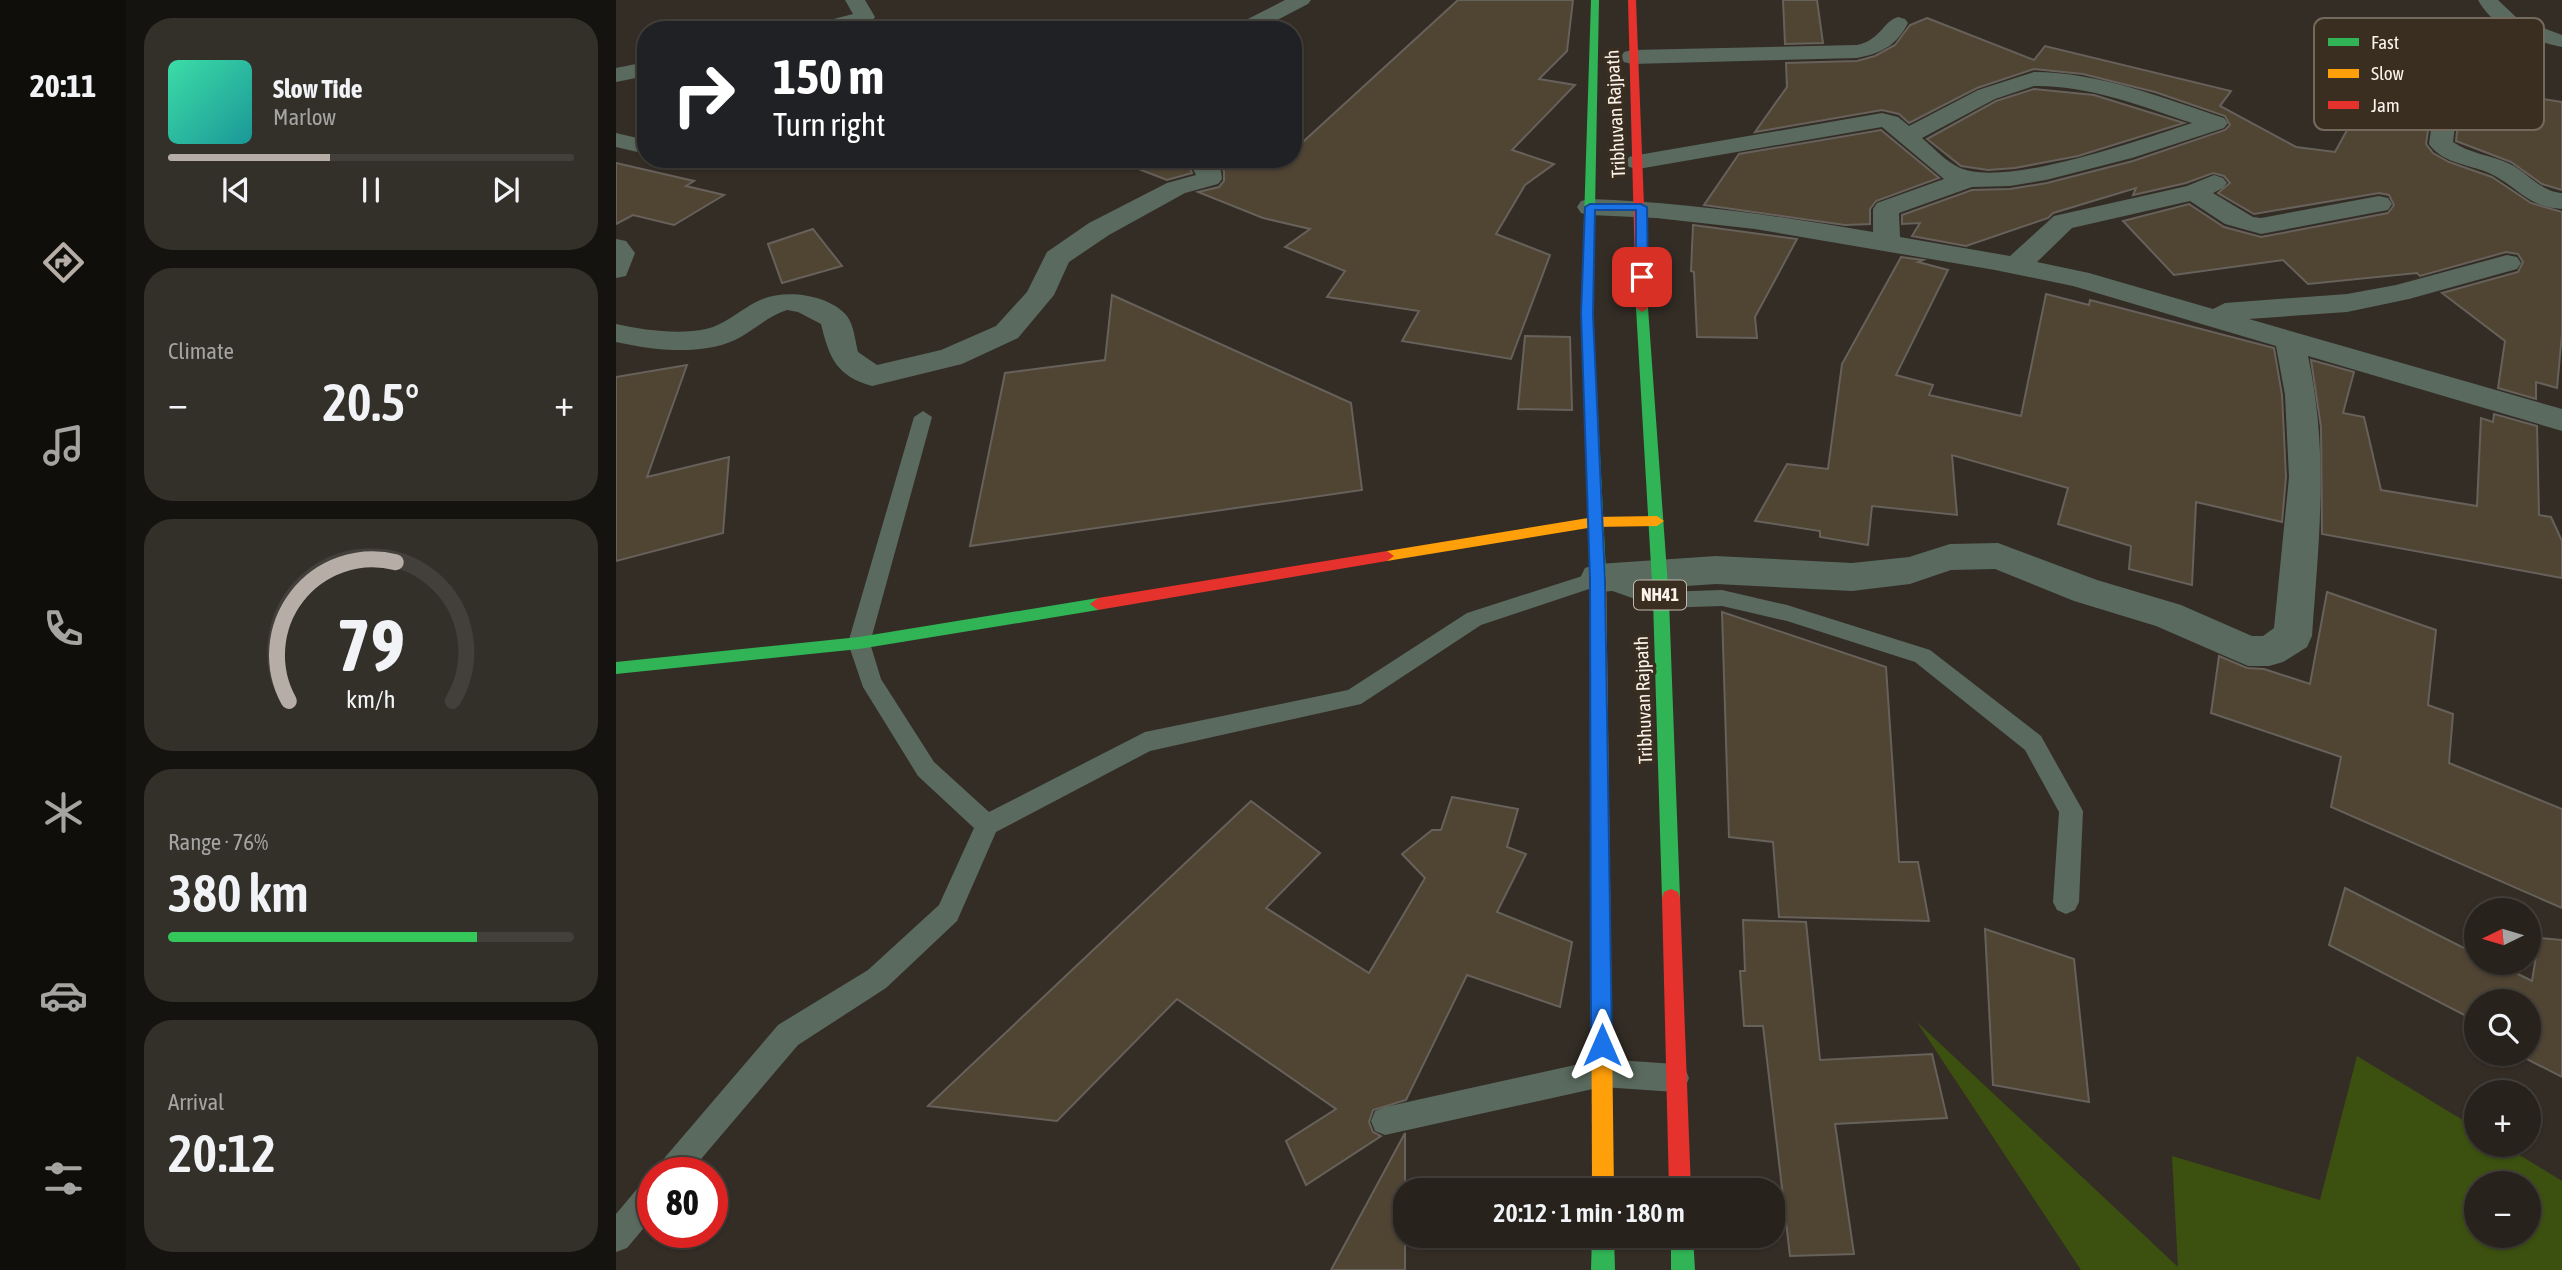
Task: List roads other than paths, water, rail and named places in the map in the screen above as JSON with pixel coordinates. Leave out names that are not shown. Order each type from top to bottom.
[{"type":"main road","name":"Tribhuvan Rajpath","points":[[1595,0],[1587,314],[1598,579],[1603,1178]]},
{"type":"main road","name":"Tribhuvan Rajpath","points":[[1632,0],[1642,300],[1657,521],[1679,1178]]},
{"type":"main road","points":[[616,668],[859,643],[1594,522],[1657,521]]},
{"type":"main road","points":[[1603,1248],[1603,1270]]},
{"type":"main road","points":[[1682,1248],[1683,1270]]},
{"type":"street","points":[[1259,21],[1301,0]]},
{"type":"street","points":[[2488,0],[2491,8],[2506,18]]},
{"type":"street","points":[[849,21],[865,17],[861,1]]},
{"type":"street","points":[[1632,57],[1848,53],[1875,49],[1892,36],[1898,23]]},
{"type":"street","points":[[2544,35],[2562,41]]},
{"type":"street","points":[[1638,162],[1882,120],[1890,122],[1954,175],[1969,179],[1999,180],[2127,152],[2216,123],[2143,100],[2045,79],[2031,80],[1971,102],[1908,136]]},
{"type":"street","points":[[2443,130],[2441,144],[2449,152],[2502,169],[2522,186],[2546,200],[2562,201]]},
{"type":"street","points":[[616,140],[637,145]]},
{"type":"street","points":[[616,333],[640,340],[719,335],[780,302],[802,304],[835,320],[844,356],[872,376],[951,357],[1007,332],[1040,295],[1057,258],[1099,229],[1176,188],[1209,179],[1207,168]]},
{"type":"street","points":[[1887,243],[1886,209],[1969,179]]},
{"type":"street","points":[[2017,265],[2063,222],[2204,187],[2237,222],[2249,225],[2261,226],[2379,204]]},
{"type":"street","points":[[1590,207],[1641,207],[1756,221],[2017,265],[2079,279],[2562,420]]},
{"type":"street","points":[[616,247],[621,253],[616,270]]},
{"type":"street","points":[[2198,314],[2347,303],[2399,293],[2507,263]]},
{"type":"street","points":[[1598,579],[1659,587],[1716,570],[1852,577],[1910,570],[1950,557],[1998,556],[2087,591],[2168,615],[2248,651],[2269,650],[2293,636],[2306,477],[2301,395],[2291,340]]},
{"type":"lane","points":[[923,416],[859,643],[871,681],[926,769],[987,825]]},
{"type":"lane","points":[[684,1157],[788,1035],[877,979],[948,913],[987,825],[1144,742],[1353,698],[1474,620],[1598,579]]},
{"type":"lane","points":[[1659,587],[1787,613],[1923,656],[2033,743],[2071,811],[2066,902]]},
{"type":"lane","points":[[1385,1121],[1602,1073],[1675,1078]]},
{"type":"lane","points":[[616,1237],[637,1213]]}]
